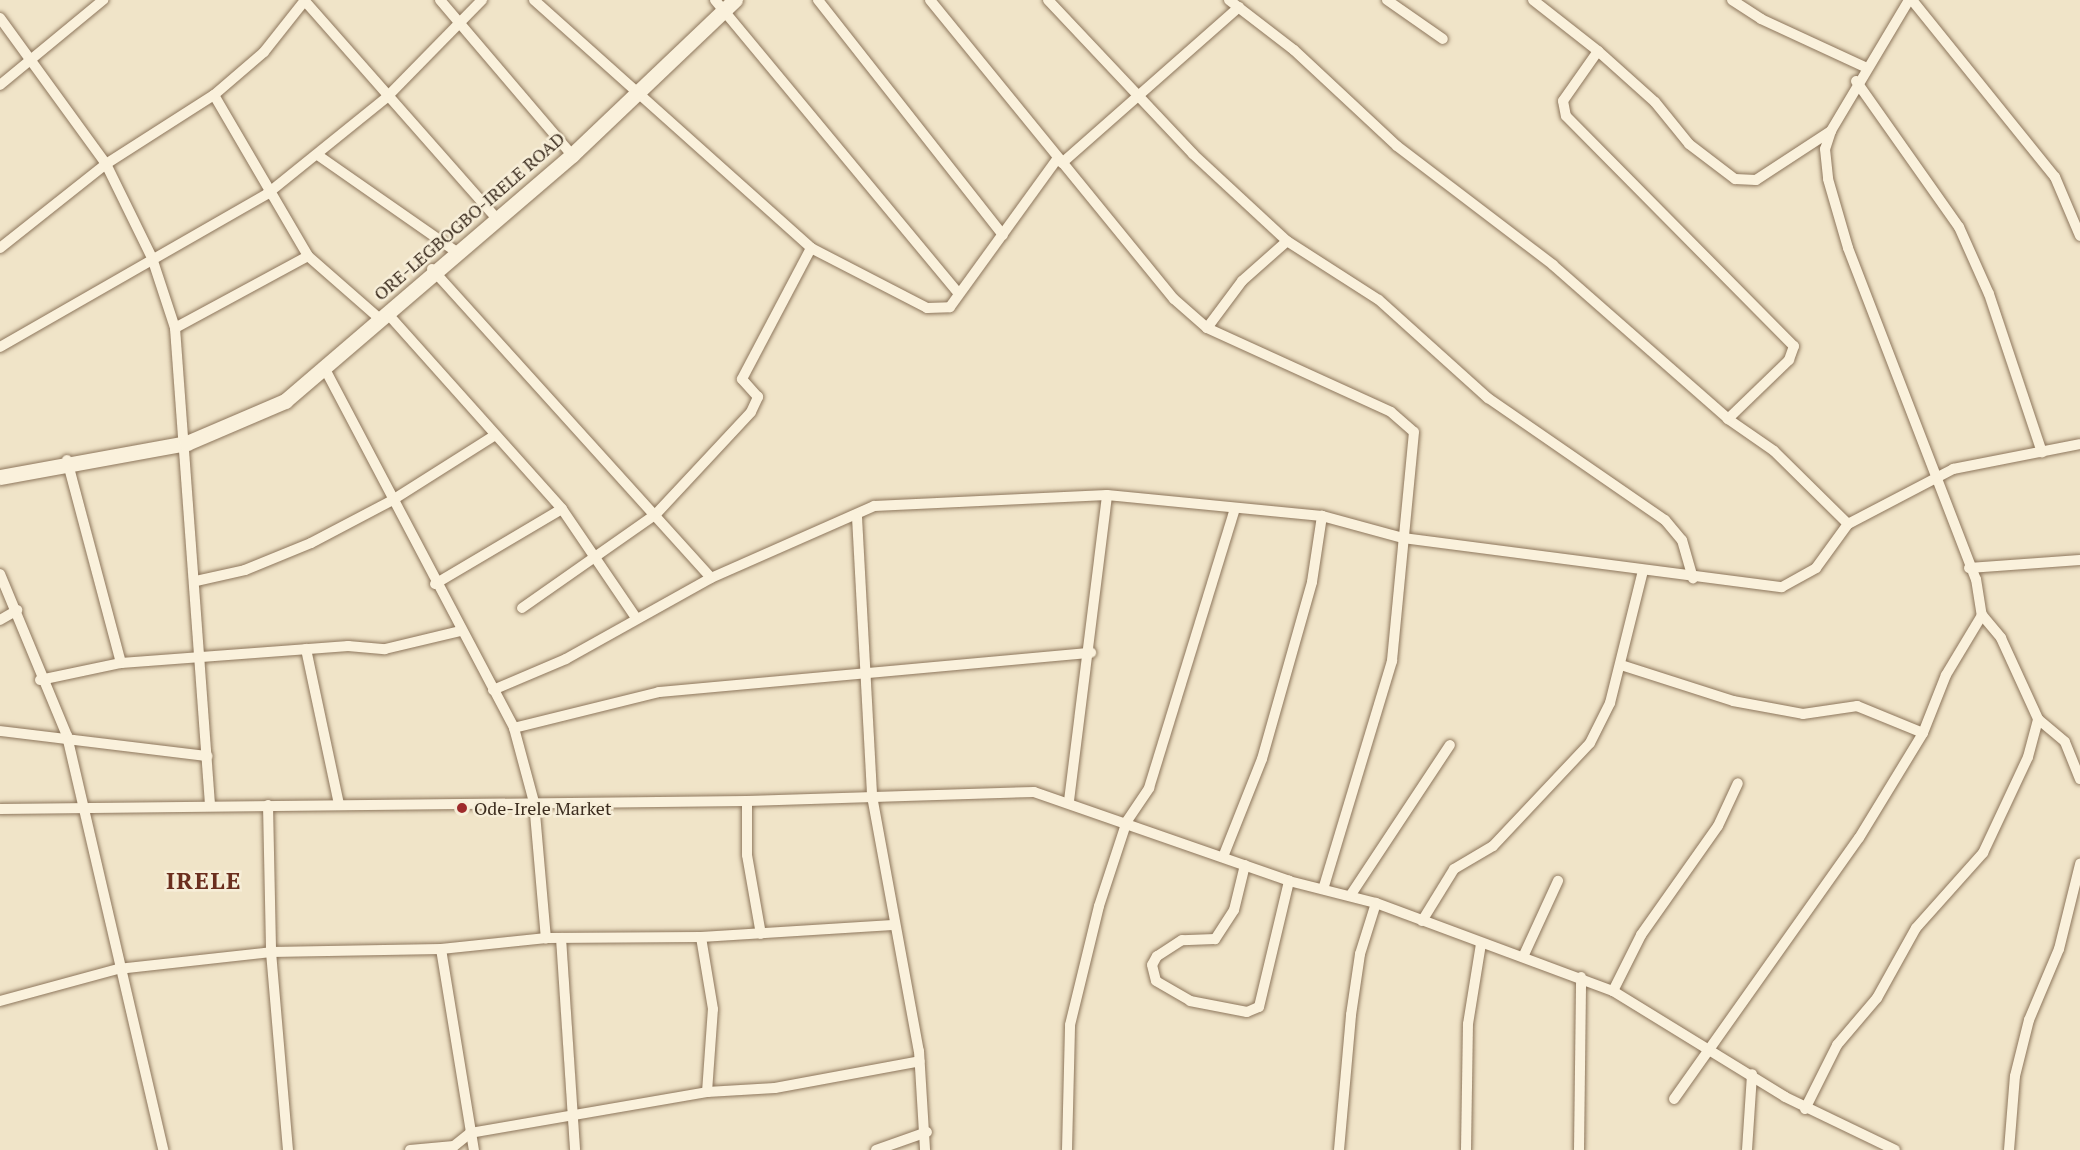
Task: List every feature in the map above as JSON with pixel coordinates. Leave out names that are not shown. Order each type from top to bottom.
[{"type":"main road","name":"ORE-LEGBOGBO-IRELE ROAD","points":[[0,477],[67,460],[187,443],[273,407],[326,371],[432,269],[458,253],[495,217],[572,155],[638,87],[725,4]]},
{"type":"street","points":[[0,85],[29,58],[103,0]]},
{"type":"street","points":[[0,248],[106,164],[214,95],[264,52],[304,0],[495,217]]},
{"type":"street","points":[[440,0],[572,155]]},
{"type":"street","points":[[0,347],[267,194],[319,156],[387,97],[482,0]]},
{"type":"street","points":[[534,0],[638,87],[811,248],[927,308],[950,307],[958,293],[1060,160],[1140,98],[1239,7]]},
{"type":"street","points":[[818,0],[1003,235]]},
{"type":"street","points":[[930,0],[1156,280],[1207,328],[1410,425],[1416,448],[1403,538],[1392,661],[1323,888]]},
{"type":"street","points":[[1048,0],[1140,98],[1287,241],[1380,300],[1488,398],[1658,515],[1682,540],[1693,578]]},
{"type":"street","points":[[1229,0],[1294,50],[1397,146],[1553,265],[1728,418],[1774,451],[1848,524]]},
{"type":"street","points":[[1387,0],[1443,39]]},
{"type":"street","points":[[1533,0],[1598,51],[1655,102],[1689,144],[1735,179],[1756,180],[1831,131]]},
{"type":"street","points":[[1732,0],[1761,20],[1865,67]]},
{"type":"street","points":[[2080,236],[2055,177],[1910,0],[1856,81],[1831,131],[1825,160],[1834,200],[1934,480],[1979,590],[1982,615],[2001,638],[2038,719],[2065,742],[2080,779]]},
{"type":"street","points":[[725,4],[958,293]]},
{"type":"street","points":[[0,18],[106,164],[153,258],[175,328],[187,443],[210,805]]},
{"type":"street","points":[[1598,51],[1563,100],[1566,116],[1794,346],[1789,360],[1728,418]]},
{"type":"street","points":[[1856,81],[1959,227],[1989,294],[2042,452]]},
{"type":"street","points":[[214,95],[267,194],[308,256],[383,316],[562,509],[636,618]]},
{"type":"street","points":[[319,156],[458,253]]},
{"type":"street","points":[[1207,328],[1242,281],[1287,241]]},
{"type":"street","points":[[522,608],[656,514],[757,403],[756,391],[742,379],[811,248]]},
{"type":"street","points":[[175,328],[308,256]]},
{"type":"street","points":[[432,269],[656,514],[711,578]]},
{"type":"street","points":[[326,371],[391,501],[514,728],[534,802],[546,938]]},
{"type":"street","points":[[196,581],[245,570],[311,543],[391,501],[494,436]]},
{"type":"street","points":[[493,690],[567,659],[636,618],[711,578],[833,521],[857,517],[874,506],[916,502],[1107,495],[1322,516],[1403,538],[1492,546],[1693,578],[1788,584],[1816,568],[1848,524],[1953,469],[2080,444]]},
{"type":"street","points":[[67,460],[121,663]]},
{"type":"street","points":[[1069,801],[1091,654],[1107,495]]},
{"type":"street","points":[[435,584],[562,509]]},
{"type":"street","points":[[1067,1150],[1070,1025],[1126,821],[1149,788],[1234,509]]},
{"type":"street","points":[[1223,857],[1262,759],[1311,582],[1322,516]]},
{"type":"street","points":[[857,517],[872,796],[893,925],[920,1061],[927,1132],[925,1150]]},
{"type":"street","points":[[1969,568],[2080,560]]},
{"type":"street","points":[[1422,921],[1454,869],[1493,846],[1590,743],[1621,665],[1643,571]]},
{"type":"street","points":[[0,575],[17,610],[40,680],[67,736],[87,808],[118,969],[163,1150]]},
{"type":"street","points":[[0,620],[17,610]]},
{"type":"street","points":[[1674,1099],[1708,1047],[1825,888],[1923,734],[1946,675],[1982,615]]},
{"type":"street","points":[[40,680],[121,663],[199,660],[306,649],[385,649],[460,631]]},
{"type":"street","points":[[306,649],[339,804]]},
{"type":"street","points":[[514,728],[659,692],[867,670],[1091,654]]},
{"type":"street","points":[[1621,665],[1733,701],[1803,714],[1857,706],[1923,734]]},
{"type":"street","points":[[1805,1108],[1837,1045],[1877,998],[1916,928],[1983,853],[2028,757],[2038,719]]},
{"type":"street","points":[[0,731],[67,736],[207,756]]},
{"type":"street","points":[[1350,896],[1450,745]]},
{"type":"street","points":[[1613,991],[1641,935],[1718,826],[1738,783]]},
{"type":"street","points":[[0,809],[747,801],[1034,792],[1069,801],[1289,881],[1376,903],[1481,944],[1581,977],[1613,991],[1805,1108],[1895,1150]]},
{"type":"street","points":[[747,801],[747,855],[761,934]]},
{"type":"street","points":[[268,805],[271,952],[288,1150]]},
{"type":"street","points":[[2009,1150],[2015,1076],[2029,1020],[2059,950],[2080,864]]},
{"type":"street","points":[[1245,865],[1234,910],[1215,939],[1182,940],[1156,956],[1152,965],[1156,981],[1190,1001],[1247,1012],[1259,1007],[1289,881]]},
{"type":"street","points":[[1523,957],[1558,881]]},
{"type":"street","points":[[1339,1150],[1354,995],[1376,903]]},
{"type":"street","points":[[0,1001],[118,969],[271,952],[441,950],[546,938],[701,937],[893,925]]},
{"type":"street","points":[[701,937],[713,1009],[707,1092]]},
{"type":"street","points":[[561,938],[569,1115],[575,1150]]},
{"type":"street","points":[[1466,1150],[1468,1023],[1481,944]]},
{"type":"street","points":[[441,950],[474,1150]]},
{"type":"street","points":[[1579,1150],[1581,977]]},
{"type":"street","points":[[410,1150],[454,1146],[470,1133],[569,1115],[707,1092],[775,1088],[920,1061]]},
{"type":"street","points":[[1747,1150],[1752,1074]]},
{"type":"street","points":[[876,1150],[927,1132]]},
{"type":"place","name":"Ode-Irele Market","points":[[462,808]]},
{"type":"district","name":"IRELE","points":[[204,881]]}]
